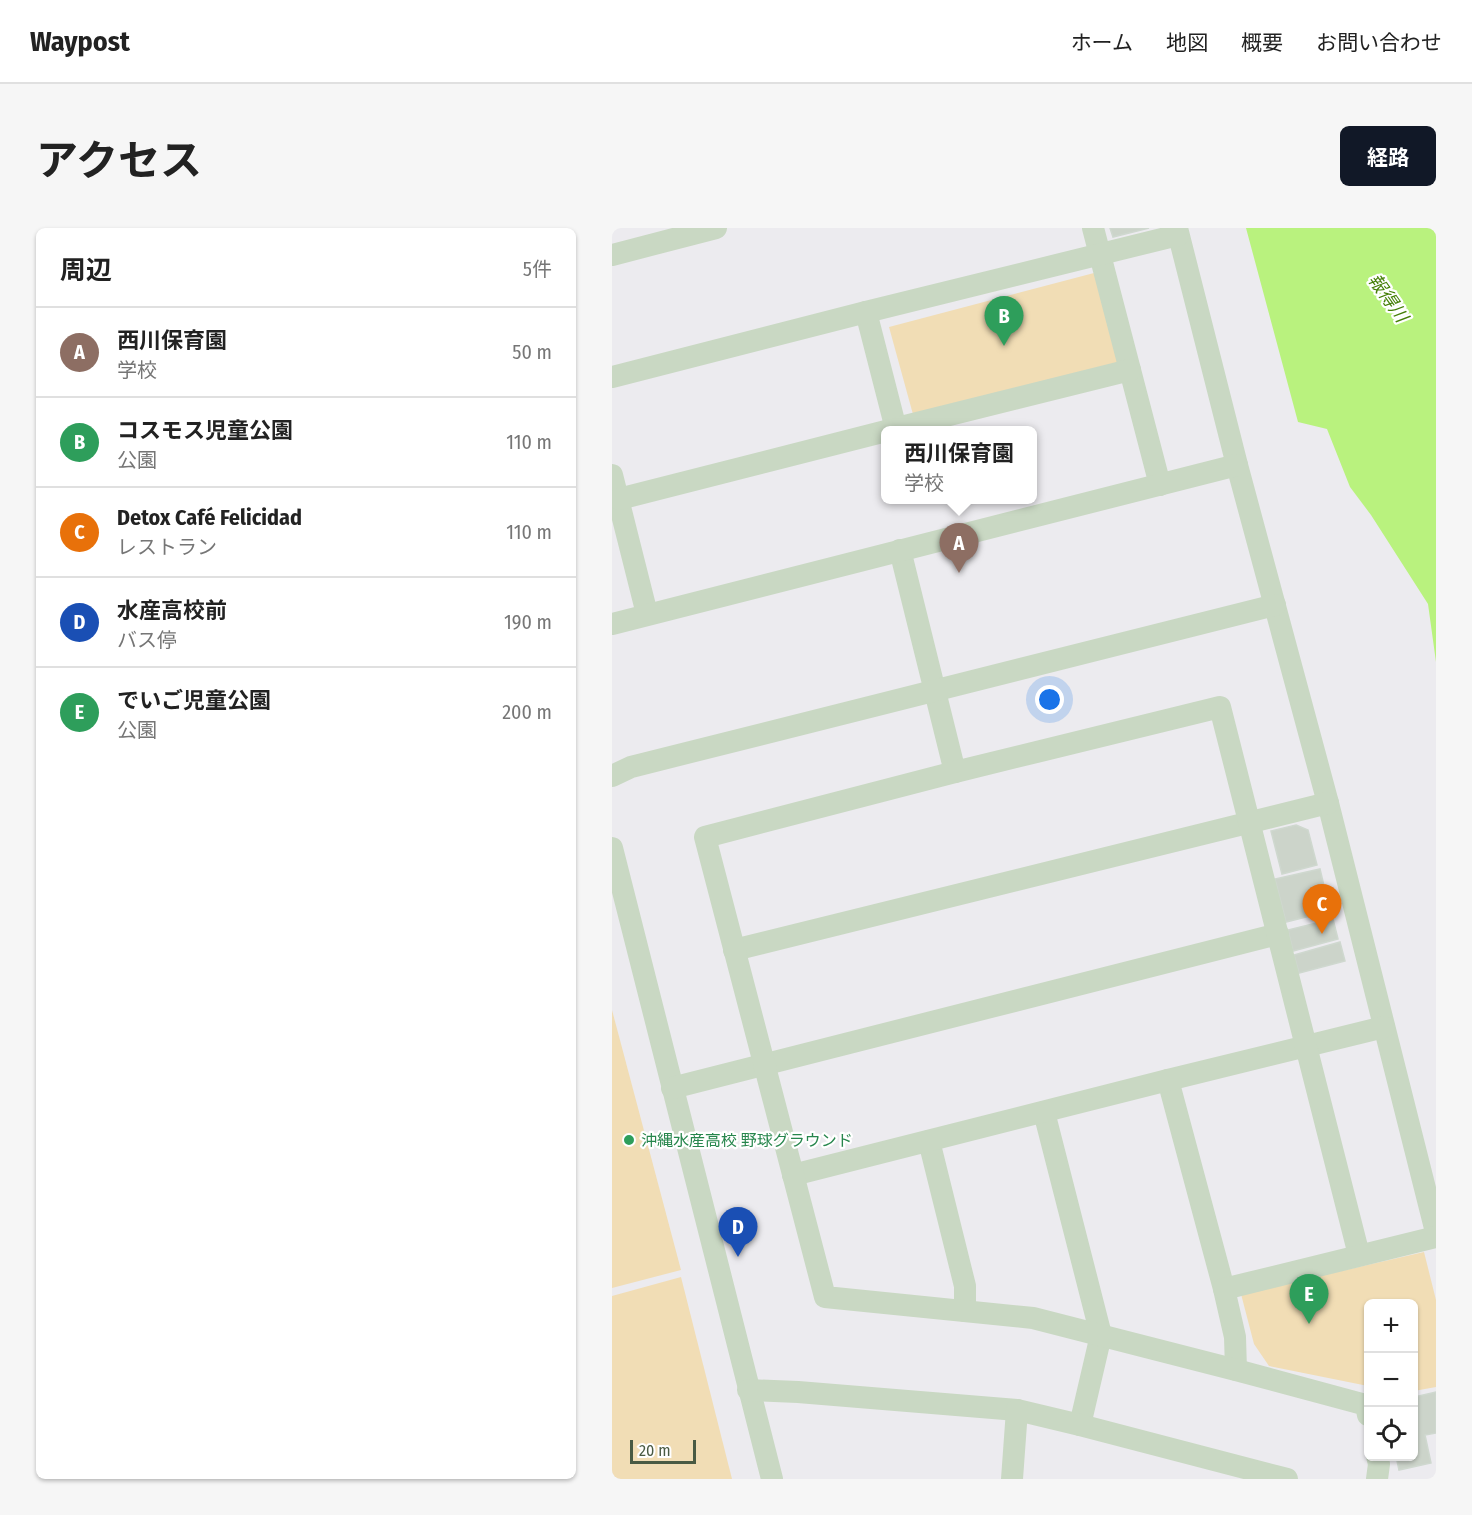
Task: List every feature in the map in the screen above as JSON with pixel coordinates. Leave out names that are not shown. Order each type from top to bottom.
[{"type":"street","points":[[612,255],[716,228]]},
{"type":"street","points":[[1093,228],[1160,485]]},
{"type":"street","points":[[612,377],[1100,254],[1178,232],[1237,465],[1328,803],[1436,1232]]},
{"type":"street","points":[[866,312],[889,426]]},
{"type":"street","points":[[906,426],[1130,370]]},
{"type":"street","points":[[618,499],[881,432]]},
{"type":"street","points":[[612,624],[1237,465]]},
{"type":"street","points":[[612,475],[647,614]]},
{"type":"street","points":[[900,550],[955,772]]},
{"type":"street","points":[[612,776],[631,767],[1275,604]]},
{"type":"street","points":[[1359,1255],[1220,707],[955,772],[705,837],[825,1296],[1032,1318],[1236,1370],[1366,1405],[1366,1407]]},
{"type":"street","points":[[734,950],[1328,803]]},
{"type":"street","points":[[612,848],[772,1479]]},
{"type":"street","points":[[672,1088],[1278,934]]},
{"type":"street","points":[[793,1175],[1384,1027]]},
{"type":"street","points":[[1168,1080],[1224,1289],[1235,1338],[1236,1370]]},
{"type":"street","points":[[1044,1112],[1101,1335],[1080,1425]]},
{"type":"street","points":[[929,1141],[965,1286],[965,1311]]},
{"type":"street","points":[[1224,1289],[1436,1237]]},
{"type":"street","points":[[748,1390],[1017,1410],[1287,1479]]},
{"type":"street","points":[[1012,1479],[1017,1410]]},
{"type":"street","points":[[1377,1479],[1378,1461]]},
{"type":"shaded area","points":[[1094,273],[1120,365],[914,418],[889,327]]},
{"type":"shaded area","name":"沖縄水産高校 野球グラウンド","points":[[612,1010],[681,1270],[612,1288]]},
{"type":"shaded area","points":[[1424,1252],[1436,1300],[1436,1387],[1418,1390],[1418,1299],[1364,1299],[1364,1385],[1269,1366],[1254,1344],[1241,1294]]},
{"type":"shaded area","points":[[681,1277],[732,1479],[612,1479],[612,1296]]},
{"type":"water","name":"報得川","points":[[1246,228],[1436,228],[1436,662],[1428,604],[1371,515],[1350,487],[1327,429],[1298,422]]},
{"type":"building","points":[[1110,228],[1149,228],[1113,237]]},
{"type":"building","points":[[1296,825],[1308,830],[1317,865],[1282,874],[1271,831]]},
{"type":"building","points":[[1320,869],[1330,911],[1286,922],[1275,879]]},
{"type":"building","points":[[1333,919],[1338,939],[1293,951],[1288,930]]},
{"type":"building","points":[[1340,942],[1345,961],[1299,973],[1294,955]]},
{"type":"building","points":[[1436,1392],[1436,1433],[1425,1435],[1431,1463],[1399,1470],[1397,1461],[1418,1461],[1418,1396]]},
{"type":"place","name":"コスモス児童公園","points":[[1004,346]]},
{"type":"place","name":"西川保育園","points":[[959,573]]},
{"type":"place","name":"Detox Café Felicidad","points":[[1322,934]]},
{"type":"place","name":"沖縄水産高校 野球グラウンド","points":[[629,1140]]},
{"type":"place","name":"水産高校前","points":[[738,1257]]},
{"type":"place","name":"でいご児童公園","points":[[1309,1324]]}]
